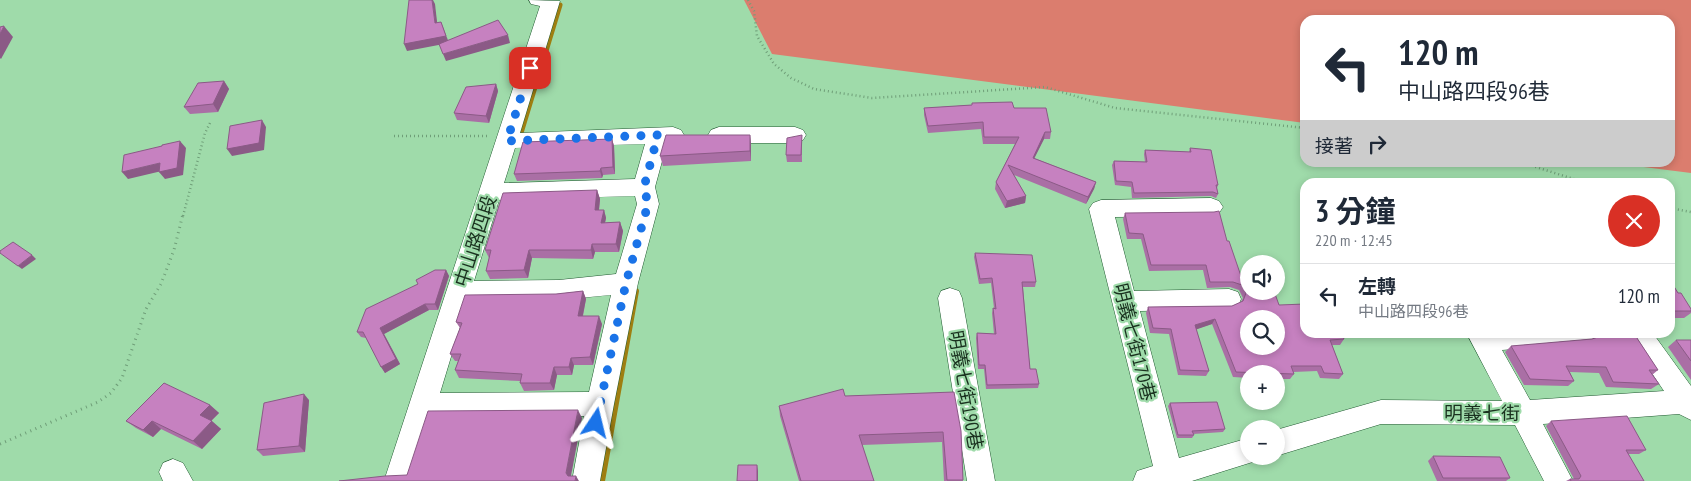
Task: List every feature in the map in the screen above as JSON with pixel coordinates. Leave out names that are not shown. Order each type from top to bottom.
[{"type":"street","name":"中山路四段","points":[[398,481],[508,138],[545,1]]},
{"type":"street","points":[[586,481],[600,404],[626,283],[648,204],[644,187],[658,135]]},
{"type":"street","points":[[508,138],[795,135]]},
{"type":"street","points":[[490,192],[644,187]]},
{"type":"street","name":"明義七街170巷","points":[[1158,478],[1125,301],[1101,209],[1212,207]]},
{"type":"street","points":[[459,291],[559,290],[626,283]]},
{"type":"street","name":"明義七街190巷","points":[[950,298],[981,481]]},
{"type":"street","points":[[1125,301],[1229,298]]},
{"type":"street","points":[[1483,338],[1559,481]]},
{"type":"street","points":[[1641,338],[1689,403]]},
{"type":"street","name":"明義七街","points":[[1285,440],[1381,412],[1524,413],[1689,403]]},
{"type":"street","points":[[422,405],[600,404]]},
{"type":"street","points":[[1158,478],[1240,454]]},
{"type":"path","points":[[748,0],[754,11],[757,36],[774,64],[791,78],[814,89],[872,98],[1045,87],[1115,108],[1300,127]]},
{"type":"path","points":[[0,444],[98,402],[111,393],[122,378],[146,309],[161,284],[174,250],[205,133],[210,123]]},
{"type":"path","points":[[394,136],[508,138]]},
{"type":"path","points":[[1536,167],[1570,178]]},
{"type":"path","points":[[1675,209],[1691,212]]},
{"type":"shaded area","points":[[744,0],[1691,0],[1691,173],[1644,167],[1675,167],[1675,15],[1300,15],[1300,122],[772,54]]},
{"type":"building","points":[[409,0],[432,0],[435,23],[441,22],[446,36],[404,44]]},
{"type":"building","points":[[498,20],[508,35],[443,54],[439,44]]},
{"type":"building","points":[[224,81],[213,104],[184,107],[198,83]]},
{"type":"building","points":[[496,84],[486,116],[454,113],[466,87]]},
{"type":"building","points":[[1012,102],[1014,108],[1046,108],[1051,132],[1045,132],[1033,158],[1096,182],[1088,197],[1008,165],[1026,196],[1007,201],[996,182],[1019,137],[984,137],[983,122],[928,126],[924,108],[972,105],[972,103]]},
{"type":"building","points":[[262,120],[259,143],[227,149],[230,126]]},
{"type":"building","points":[[666,135],[750,135],[750,151],[660,156]]},
{"type":"building","points":[[802,135],[801,155],[786,155],[787,138]]},
{"type":"building","points":[[612,139],[613,167],[601,168],[600,171],[514,174],[523,142]]},
{"type":"building","points":[[180,141],[177,168],[159,172],[160,163],[122,172],[124,155]]},
{"type":"building","points":[[1190,148],[1211,150],[1218,194],[1213,192],[1134,193],[1132,182],[1116,181],[1114,161],[1147,162],[1145,150],[1191,152]]},
{"type":"building","points":[[597,190],[595,210],[604,210],[601,223],[620,222],[616,244],[592,244],[591,250],[529,250],[524,270],[486,271],[491,250],[485,250],[503,193]]},
{"type":"building","points":[[1219,211],[1227,241],[1229,241],[1240,273],[1240,284],[1233,282],[1210,282],[1206,265],[1151,265],[1143,234],[1129,233],[1125,213]]},
{"type":"building","points":[[13,242],[32,255],[18,266],[0,253],[0,251]]},
{"type":"building","points":[[975,253],[1032,255],[1036,282],[1022,282],[1030,369],[1036,369],[1039,384],[987,385],[985,365],[979,365],[977,333],[996,334],[993,308],[996,309],[992,278],[980,279]]},
{"type":"building","points":[[435,270],[446,270],[435,304],[425,304],[380,328],[396,359],[381,367],[363,332],[357,332],[366,309],[418,284],[416,280]]},
{"type":"building","points":[[1675,288],[1678,293],[1681,293],[1691,311],[1675,311]]},
{"type":"building","points":[[583,291],[578,316],[599,316],[590,357],[571,358],[569,367],[554,367],[550,383],[520,383],[522,374],[455,370],[461,354],[450,354],[462,323],[456,322],[465,295],[556,294]]},
{"type":"building","points":[[1277,300],[1279,305],[1300,304],[1300,338],[1344,338],[1330,340],[1343,374],[1324,373],[1321,366],[1291,366],[1294,374],[1285,374],[1285,365],[1240,365],[1240,372],[1236,372],[1215,319],[1195,325],[1209,371],[1180,370],[1171,329],[1153,328],[1148,307],[1232,306],[1243,301]]},
{"type":"building","points":[[1637,338],[1658,370],[1649,370],[1659,384],[1613,382],[1606,367],[1566,366],[1574,381],[1530,379],[1511,346],[1592,339]]},
{"type":"building","points":[[1676,340],[1691,340],[1691,361]]},
{"type":"building","points":[[164,383],[210,405],[200,415],[212,421],[193,441],[152,421],[143,430],[126,421]]},
{"type":"building","points":[[843,389],[845,396],[954,392],[961,431],[963,480],[947,480],[943,432],[859,435],[874,481],[801,481],[779,406]]},
{"type":"building","points":[[304,394],[299,446],[257,450],[264,403]]},
{"type":"building","points":[[1217,402],[1225,429],[1192,431],[1194,435],[1178,435],[1170,403]]},
{"type":"building","points":[[578,410],[566,473],[568,476],[576,476],[575,481],[339,481],[407,475],[428,411]]},
{"type":"building","points":[[1627,416],[1646,450],[1626,450],[1644,481],[1571,481],[1570,479],[1579,479],[1581,476],[1551,421]]},
{"type":"building","points":[[1433,456],[1500,457],[1510,478],[1443,478]]},
{"type":"building","points":[[738,465],[757,465],[757,481],[737,481]]},
{"type":"waterway","points":[[525,138],[521,133],[560,5]]},
{"type":"waterway","points":[[602,481],[636,291]]},
{"type":"route","points":[[530,68],[507,141],[658,135],[644,187],[648,204],[626,283],[596,423]]}]
